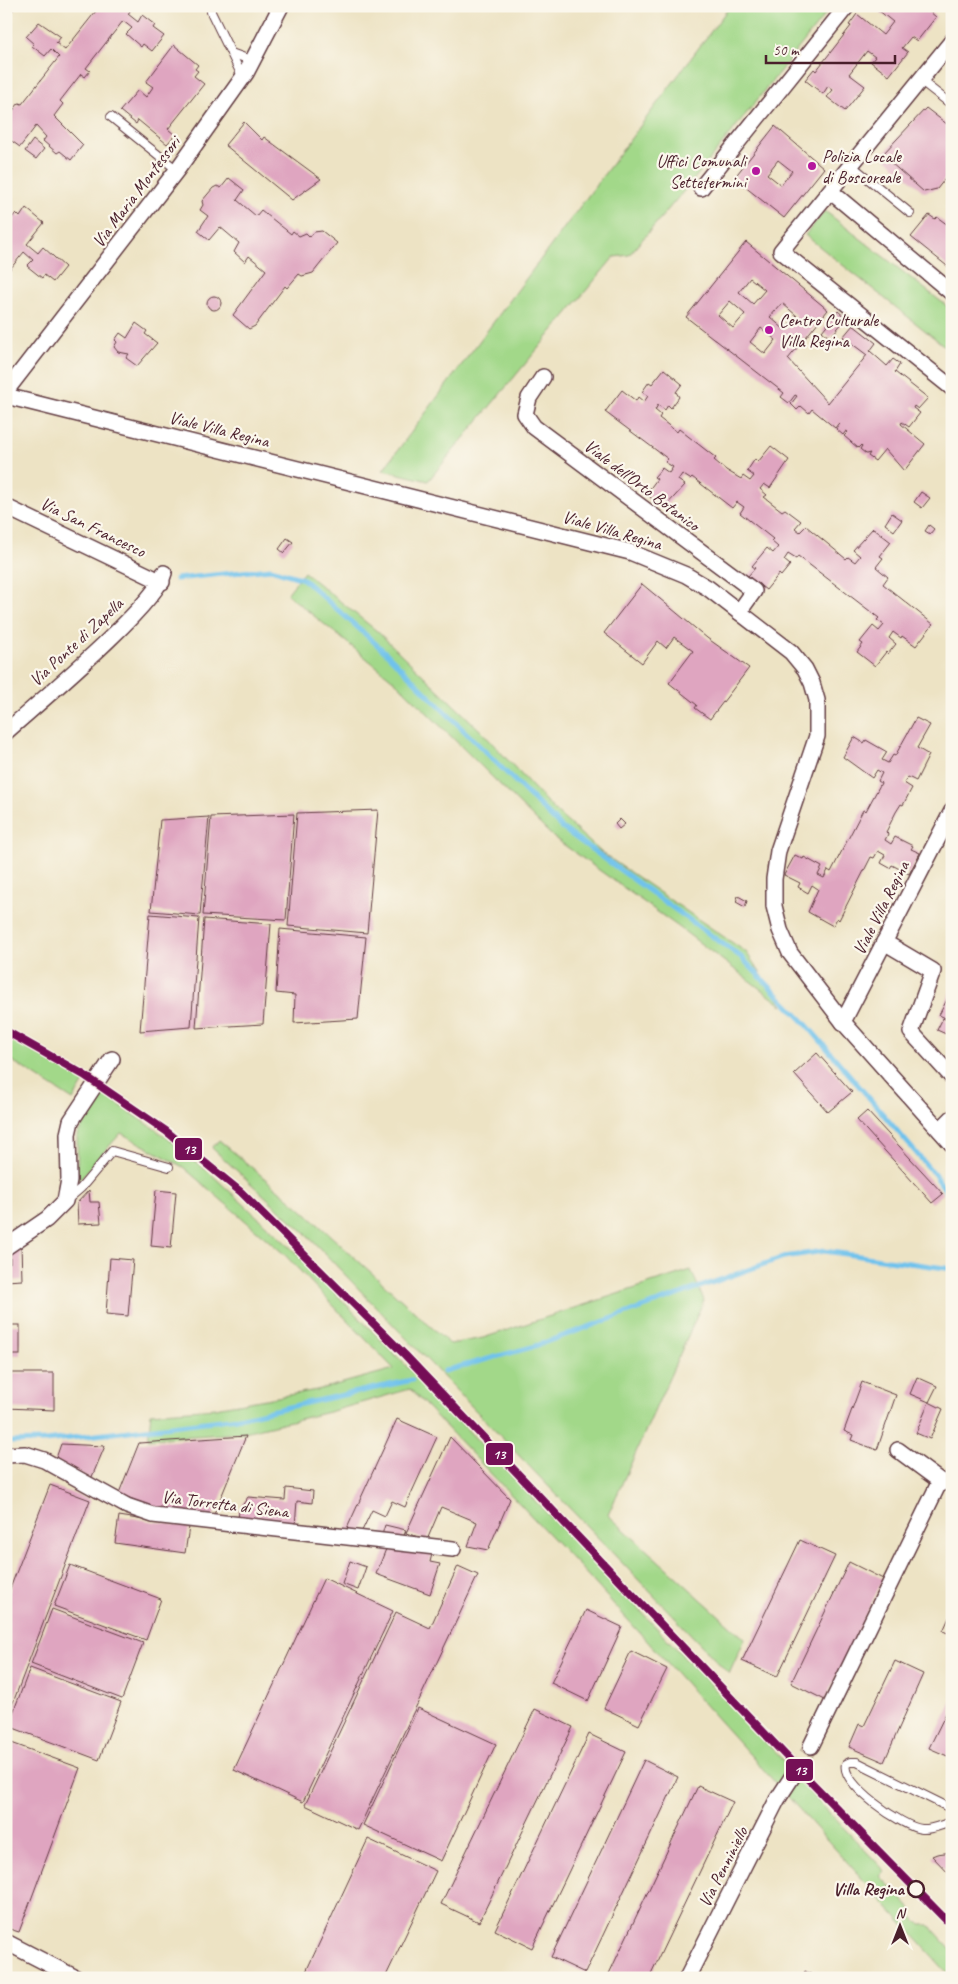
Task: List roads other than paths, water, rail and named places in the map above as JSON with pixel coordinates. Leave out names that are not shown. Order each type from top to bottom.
[{"type":"street","name":"Via Maria Montessori","points":[[6,391],[178,170],[243,78],[281,6]]},
{"type":"street","points":[[701,188],[847,6]]},
{"type":"street","points":[[949,49],[920,80],[781,251],[952,388]]},
{"type":"street","points":[[830,191],[952,293]]},
{"type":"street","name":"Viale dell'Orto Botanico","points":[[543,377],[529,398],[526,414],[534,427],[754,591],[740,612]]},
{"type":"street","name":"Viale Villa Regina","points":[[6,396],[630,552],[686,575],[740,612],[791,652],[805,669],[812,683],[818,718],[817,736],[778,852],[774,879],[774,906],[780,930],[790,953],[843,1022],[952,1144]]},
{"type":"street","name":"Via San Francesco","points":[[6,507],[163,578]]},
{"type":"street","name":"Via Ponte di Zapella","points":[[6,732],[132,616],[163,578]]},
{"type":"street","name":"Viale Villa Regina","points":[[843,1022],[952,811]]},
{"type":"street","points":[[884,942],[933,971],[911,1032],[952,1076]]},
{"type":"street","points":[[6,1247],[47,1219],[65,1201],[69,1180],[68,1134],[71,1121],[112,1059]]},
{"type":"street","points":[[940,1130],[952,1118]]},
{"type":"street","points":[[811,1746],[946,1483],[898,1450]]},
{"type":"street","name":"Via Torretta di Siena","points":[[6,1455],[25,1454],[44,1460],[127,1506],[153,1515],[453,1549]]},
{"type":"street","name":"Via Penniniello","points":[[687,1978],[777,1800],[794,1774]]},
{"type":"street","points":[[6,1942],[76,1978]]},
{"type":"lane","points":[[211,6],[211,12],[243,78]]},
{"type":"lane","points":[[231,53],[253,61]]},
{"type":"lane","points":[[920,80],[952,105]]},
{"type":"lane","points":[[111,118],[178,170]]},
{"type":"lane","points":[[851,165],[910,213]]},
{"type":"lane","points":[[65,1201],[82,1188],[112,1151],[169,1166]]},
{"type":"lane","points":[[952,1808],[857,1762],[850,1762],[845,1768],[848,1776],[888,1815],[920,1829],[952,1822]]},
{"type":"waterway","points":[[176,579],[271,569],[303,579],[384,651],[562,828],[741,957],[806,1024],[935,1175],[952,1200]]},
{"type":"waterway","points":[[444,1371],[532,1347],[784,1257],[824,1251],[952,1269]]},
{"type":"waterway","points":[[6,1442],[46,1441],[238,1418],[412,1380]]},
{"type":"tunnel","points":[[794,1774],[811,1746]]},
{"type":"place","name":"Polizia Locale di Boscoreale","points":[[812,166]]},
{"type":"place","name":"Uffici Comunali Settetermini","points":[[756,171]]},
{"type":"place","name":"Centro Culturale Villa Regina","points":[[769,330]]},
{"type":"place","name":"Villa Regina","points":[[916,1889]]}]
